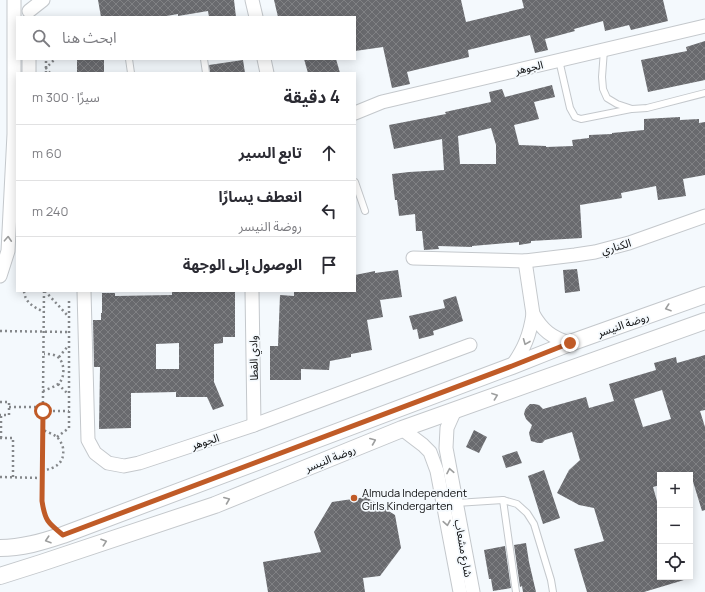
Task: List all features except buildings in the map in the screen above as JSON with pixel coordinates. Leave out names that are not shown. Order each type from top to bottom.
[{"type":"street","points":[[0,276],[8,251],[15,130],[14,0]]},
{"type":"street","points":[[29,9],[43,0]]},
{"type":"street","points":[[252,0],[256,16]]},
{"type":"street","name":"الجوهر","points":[[356,113],[382,102],[705,26]]},
{"type":"street","points":[[29,60],[29,72]]},
{"type":"street","points":[[264,60],[267,72]]},
{"type":"street","name":"الكناري","points":[[413,258],[524,261],[575,255],[595,252],[629,243],[705,216]]},
{"type":"street","points":[[512,366],[520,355],[526,342],[531,328],[533,314],[524,261]]},
{"type":"street","name":"الجوهر","points":[[84,292],[88,440],[96,453],[108,463],[124,466],[254,425],[470,345]]},
{"type":"street","name":"وادي القطا","points":[[252,292],[254,425]]},
{"type":"street","name":"روضة النيسر","points":[[0,548],[33,544],[63,535],[570,343],[705,295]]},
{"type":"street","points":[[533,314],[542,328],[548,333],[555,338],[570,343]]},
{"type":"street","name":"روضة النيسر","points":[[0,576],[215,505],[402,429],[705,321]]},
{"type":"street","name":"شارع مشعاب","points":[[455,410],[447,428],[446,448],[472,592]]},
{"type":"street","name":"شارع مشعاب","points":[[402,429],[430,452],[437,471],[460,592]]},
{"type":"lane","points":[[604,50],[602,77],[603,89],[607,98],[617,104],[632,109]]},
{"type":"lane","points":[[129,60],[131,72]]},
{"type":"lane","points":[[204,60],[206,72]]},
{"type":"lane","points":[[560,60],[570,108],[575,117],[581,119],[632,109],[648,108],[705,94]]},
{"type":"lane","points":[[356,185],[365,211]]},
{"type":"lane","points":[[503,500],[516,592]]},
{"type":"lane","points":[[456,503],[503,500],[517,504],[527,512],[534,524],[551,580],[553,592]]},
{"type":"path","points":[[46,60],[46,72]]},
{"type":"path","points":[[46,68],[54,60]]},
{"type":"path","points":[[46,68],[49,72]]},
{"type":"path","points":[[24,292],[26,300],[31,305],[44,312]]},
{"type":"path","points":[[44,292],[42,501],[44,514],[48,523],[63,535]]},
{"type":"path","points":[[45,292],[69,316]]},
{"type":"path","points":[[57,437],[69,428],[69,297]]},
{"type":"path","points":[[0,331],[68,332]]},
{"type":"path","points":[[59,357],[68,346]]},
{"type":"path","points":[[43,391],[58,384],[61,380],[63,370],[62,361],[59,357],[44,354]]},
{"type":"path","points":[[58,384],[69,395]]},
{"type":"path","points":[[0,402],[9,402],[9,415],[0,415],[0,438],[13,438],[13,477]]},
{"type":"path","points":[[9,407],[43,407]]},
{"type":"path","points":[[43,411],[69,411]]},
{"type":"path","points":[[42,471],[54,467],[63,458],[61,442],[57,437],[43,429]]},
{"type":"path","points":[[0,477],[42,478]]},
{"type":"place","name":"Almuda Independent Girls Kindergarten","points":[[354,498]]},
{"type":"route","points":[[43,411],[42,501],[44,514],[48,523],[63,535],[570,343]]}]
